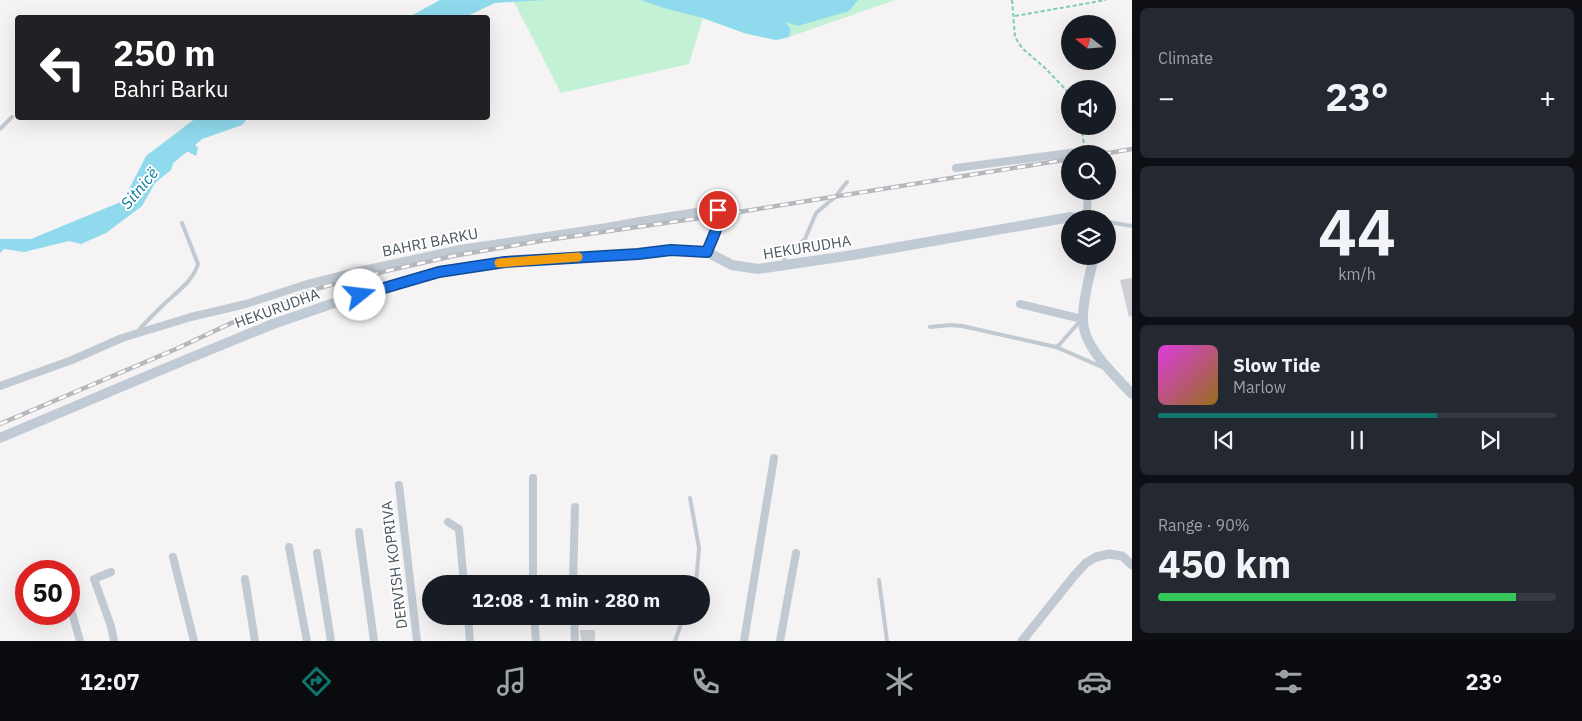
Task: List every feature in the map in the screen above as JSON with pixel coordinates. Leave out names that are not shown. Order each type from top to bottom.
[{"type":"main road","name":"HEKURUDHA","points":[[0,438],[250,334],[343,300],[439,272],[505,262],[638,254],[671,250],[707,252],[732,265],[758,269],[786,266],[1061,219]]},
{"type":"main road","points":[[1092,265],[1082,319],[1086,336],[1100,359],[1132,394]]},
{"type":"street","points":[[956,168],[1061,155]]},
{"type":"street","name":"BAHRI BARKU","points":[[0,386],[72,360],[122,338],[191,317],[246,304],[304,285],[363,270],[460,250],[715,209],[718,210],[720,215],[707,252]]},
{"type":"street","points":[[1020,304],[1082,319]]},
{"type":"street","points":[[744,641],[774,458]]},
{"type":"street","points":[[533,575],[534,478]]},
{"type":"street","name":"DERVISH KOPRIVA","points":[[399,485],[417,641]]},
{"type":"street","points":[[573,575],[575,507]]},
{"type":"street","points":[[448,522],[459,529],[463,575]]},
{"type":"street","points":[[359,532],[374,641]]},
{"type":"street","points":[[289,547],[307,641]]},
{"type":"street","points":[[317,553],[331,641]]},
{"type":"street","points":[[780,641],[796,553]]},
{"type":"street","points":[[1022,641],[1086,563],[1096,557],[1109,554],[1122,556],[1132,565]]},
{"type":"street","points":[[173,557],[194,641]]},
{"type":"street","points":[[111,572],[94,579],[111,626],[114,641]]},
{"type":"street","points":[[245,579],[255,641]]},
{"type":"street","points":[[75,625],[80,641]]},
{"type":"street","points":[[469,625],[470,641]]},
{"type":"street","points":[[535,625],[536,641]]},
{"type":"street","points":[[574,625],[575,641]]},
{"type":"lane","points":[[0,129],[12,117]]},
{"type":"lane","points":[[786,266],[784,256],[805,239],[816,213],[835,197],[848,182]]},
{"type":"lane","points":[[134,335],[189,282],[196,272],[198,264],[182,223]]},
{"type":"lane","points":[[1116,223],[1132,226]]},
{"type":"lane","points":[[1056,347],[1060,345],[1082,319]]},
{"type":"lane","points":[[930,327],[938,325],[962,326],[1056,347],[1111,371]]},
{"type":"lane","points":[[690,498],[699,548],[697,575]]},
{"type":"lane","points":[[879,580],[887,641]]},
{"type":"lane","points":[[674,641],[680,625]]},
{"type":"path","points":[[1012,0],[1015,36],[1022,48],[1061,85]]},
{"type":"path","points":[[1014,17],[1106,0]]},
{"type":"path","points":[[246,304],[250,334]]},
{"type":"green space","points":[[513,0],[895,0],[776,40],[744,33],[703,18],[689,64],[561,93]]},
{"type":"water","points":[[440,0],[544,0],[495,3],[469,15],[413,15]]},
{"type":"water","points":[[641,0],[858,0],[849,11],[798,26],[785,22],[791,29],[789,37],[776,40],[744,33],[703,18]]},
{"type":"water","points":[[193,120],[227,120],[228,130],[207,131],[193,143],[198,148],[196,156],[179,147],[171,170],[155,183],[142,206],[106,233],[81,244],[69,241],[24,252],[4,249],[0,253],[0,239],[31,239],[123,201],[146,156]]},
{"type":"building","points":[[1132,278],[1132,316],[1129,317],[1120,280]]},
{"type":"building","points":[[580,630],[595,630],[595,641],[581,641]]},
{"type":"waterway","name":"Sitnicë","points":[[162,162],[198,132],[232,120]]},
{"type":"railway","points":[[1116,152],[1132,149]]},
{"type":"railway","points":[[0,424],[176,349],[257,311],[319,288],[386,271],[453,256],[540,241],[720,215],[1061,160]]},
{"type":"slow traffic","points":[[499,263],[578,257]]},
{"type":"route","points":[[360,295],[439,272],[505,262],[638,254],[671,250],[707,252],[720,215],[718,210]]}]
